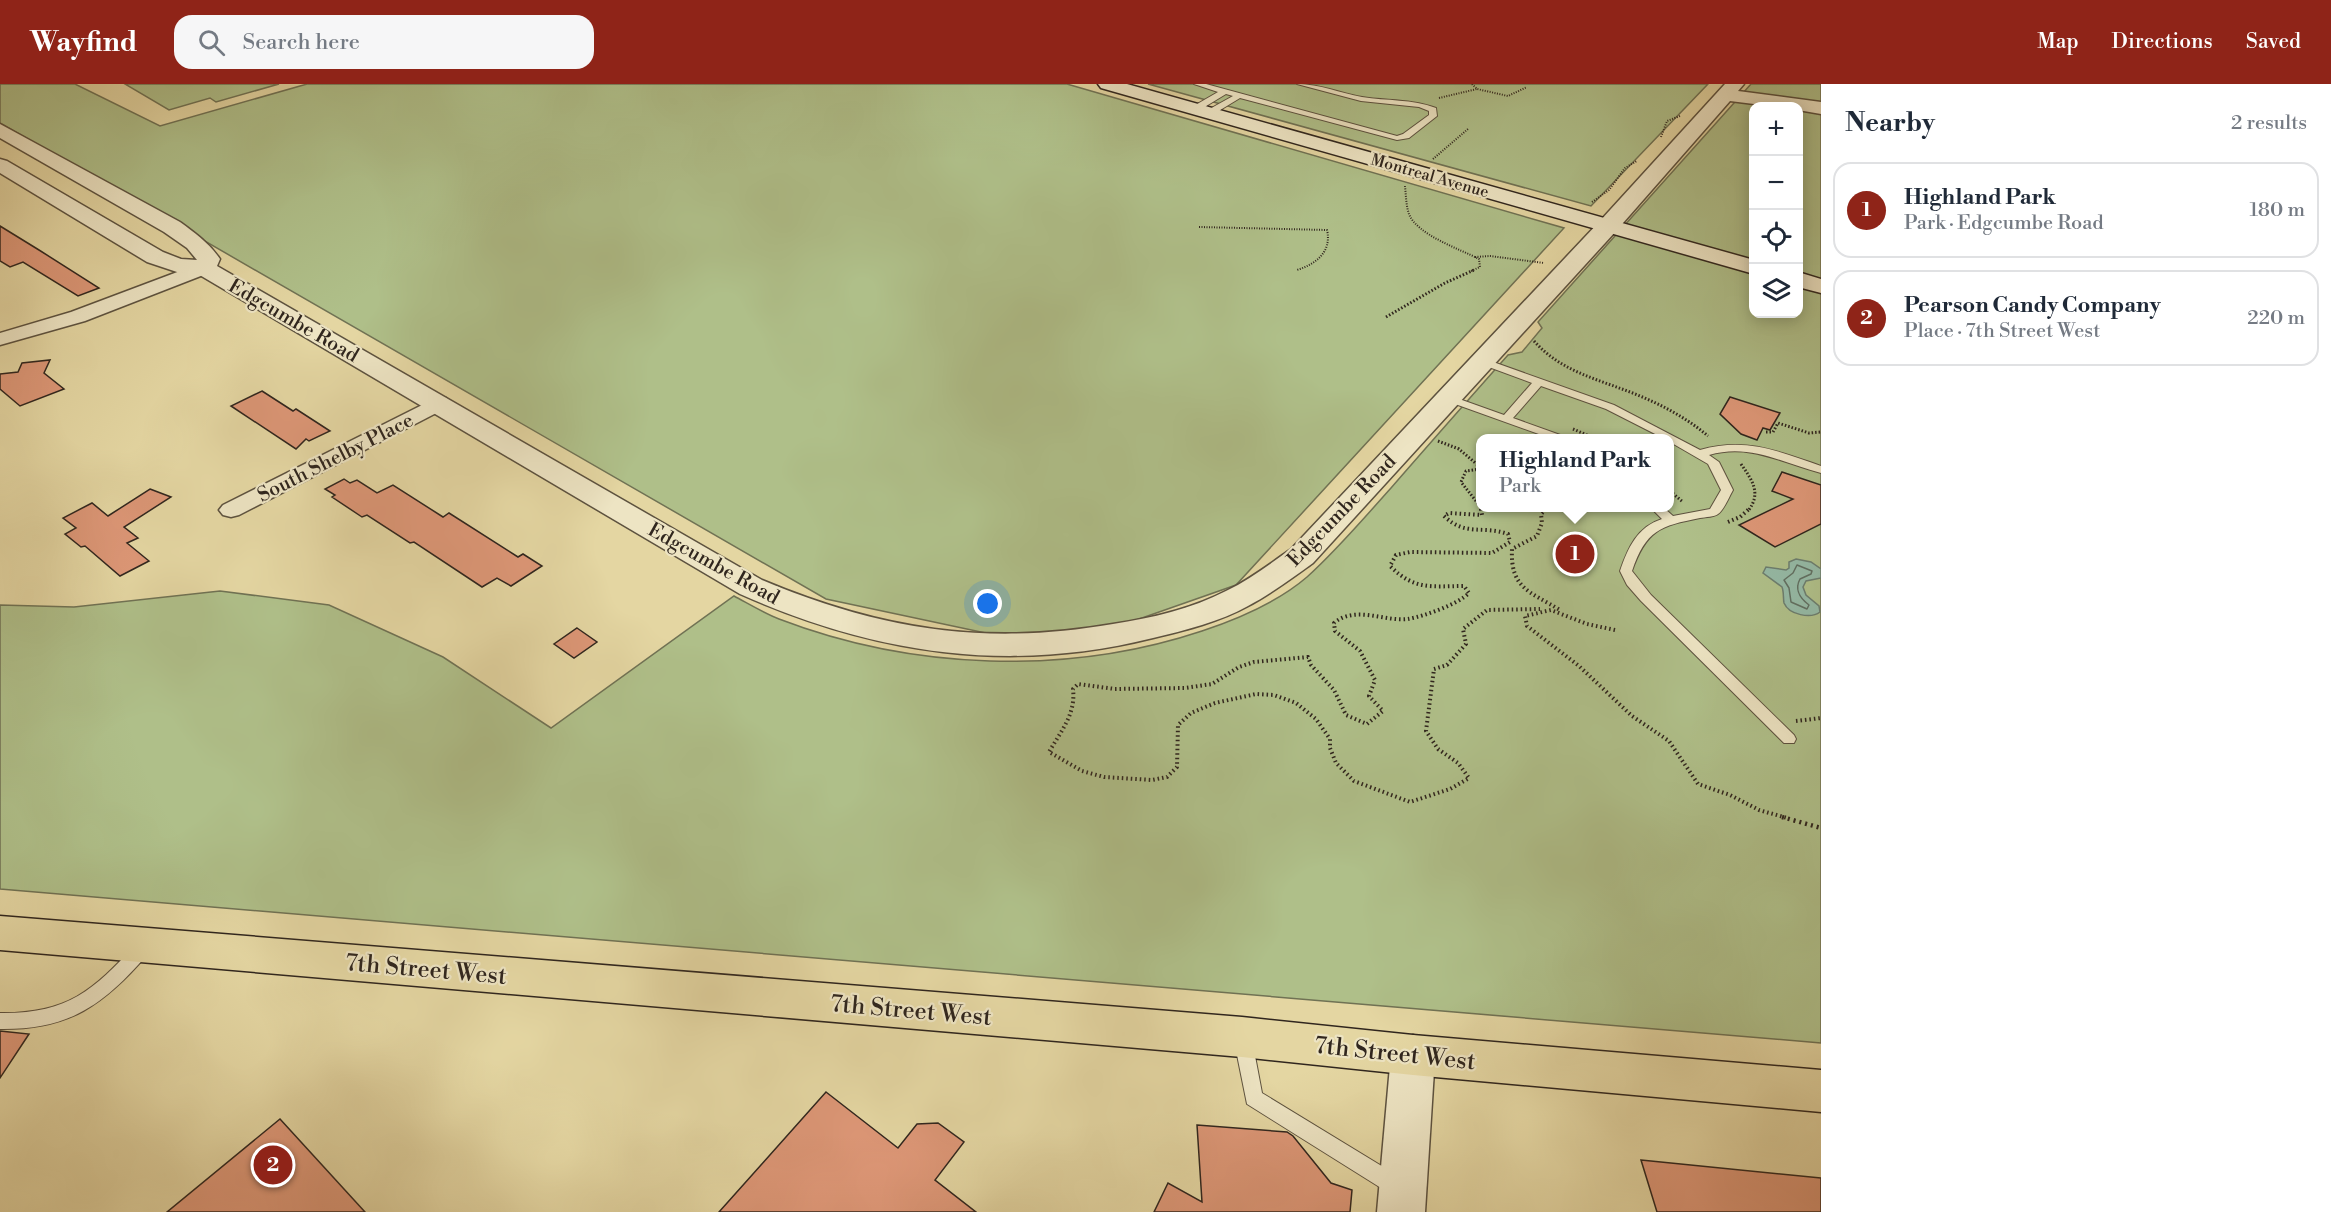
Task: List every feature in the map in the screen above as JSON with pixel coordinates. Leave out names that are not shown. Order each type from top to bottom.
[{"type":"main road","name":"7th Street West","points":[[0,933],[1242,1038],[1821,1090]]},
{"type":"street","name":"Montreal Avenue","points":[[1107,84],[1749,266]]},
{"type":"street","name":"Edgcumbe Road","points":[[1752,84],[1821,107]]},
{"type":"street","name":"Edgcumbe Road","points":[[0,165],[155,256],[177,265],[204,268],[751,587],[781,602],[819,616],[904,637],[999,647],[1052,646],[1101,639],[1168,624],[1236,599],[1268,581],[1302,556],[1608,226],[1730,90],[1821,107]]},
{"type":"street","points":[[0,130],[179,232],[195,243],[209,259],[204,268],[75,318],[0,339]]},
{"type":"street","points":[[1803,281],[1821,286]]},
{"type":"street","name":"South Shelby Place","points":[[231,510],[438,403]]},
{"type":"street","points":[[1402,1201],[1413,1055]]},
{"type":"lane","points":[[1198,84],[1397,138],[1406,136],[1433,116],[1432,111],[1420,105],[1361,99],[1301,84]]},
{"type":"lane","points":[[1202,111],[1225,91]]},
{"type":"lane","points":[[1202,111],[1239,95]]},
{"type":"lane","points":[[1482,361],[1642,422],[1663,434]]},
{"type":"lane","points":[[1507,418],[1539,381]]},
{"type":"lane","points":[[1448,398],[1549,434]]},
{"type":"lane","points":[[1674,440],[1713,462],[1727,490],[1714,512],[1669,519],[1652,525],[1629,558],[1626,571],[1632,582],[1789,739]]},
{"type":"lane","points":[[1699,454],[1720,447],[1748,446],[1821,470]]},
{"type":"lane","points":[[1662,512],[1669,519]]},
{"type":"lane","points":[[0,1021],[35,1021],[60,1015],[110,986],[146,945]]},
{"type":"lane","points":[[1242,1038],[1254,1098],[1402,1201]]},
{"type":"path","points":[[1472,84],[1477,89],[1508,96],[1527,87]]},
{"type":"path","points":[[1386,317],[1445,283],[1480,267],[1479,259],[1422,230],[1413,222],[1409,215],[1406,181],[1468,129]]},
{"type":"path","points":[[1199,227],[1327,230],[1329,246],[1325,252],[1316,262],[1297,270]]},
{"type":"path","points":[[1475,257],[1490,256],[1545,263]]},
{"type":"path","points":[[1534,341],[1542,352],[1558,363],[1641,396],[1687,421],[1710,438]]},
{"type":"path","points":[[1766,432],[1773,432],[1778,423],[1809,433],[1821,432]]},
{"type":"path","points":[[1415,433],[1459,449],[1476,464]]},
{"type":"path","points":[[1476,469],[1466,471],[1461,482],[1476,501]]},
{"type":"path","points":[[1674,495],[1688,507]]},
{"type":"path","points":[[1481,512],[1482,515],[1449,513],[1444,516],[1457,529],[1479,532],[1500,530],[1509,534],[1510,542],[1492,553],[1403,553],[1396,555],[1390,566],[1409,584],[1426,587],[1464,586],[1469,592],[1465,597],[1447,607],[1407,619],[1373,615],[1341,617],[1334,623],[1335,631],[1353,642],[1365,655],[1375,680],[1369,696],[1383,711],[1367,724],[1346,716],[1342,702],[1328,679],[1309,665],[1308,657],[1269,660],[1240,666],[1224,679],[1209,685],[1111,689],[1098,685],[1078,684],[1073,688],[1076,701],[1070,719],[1049,752],[1082,771],[1104,777],[1152,780],[1167,777],[1177,767],[1178,725],[1191,713],[1215,703],[1256,694],[1274,694],[1296,703],[1316,719],[1330,739],[1330,748],[1336,764],[1354,782],[1410,802],[1450,789],[1469,778],[1458,763],[1438,749],[1426,731],[1434,669],[1447,664],[1466,644],[1463,629],[1487,610],[1562,611]]},
{"type":"path","points":[[1543,512],[1542,523],[1537,536],[1512,549],[1510,562],[1513,578],[1532,595],[1562,611],[1586,623],[1615,630]]},
{"type":"path","points":[[1540,609],[1525,616],[1527,626],[1579,666],[1632,716],[1669,741],[1698,784],[1730,795],[1759,810],[1821,828]]},
{"type":"green space","points":[[0,84],[75,84],[160,126],[307,84],[1067,84],[1564,228],[1236,585],[1122,625],[1009,638],[826,599],[0,123]]},
{"type":"green space","points":[[125,84],[279,84],[216,102],[210,98],[169,110]]},
{"type":"green space","points":[[1148,84],[1708,84],[1591,206]]},
{"type":"green space","points":[[1751,84],[1821,84],[1821,1043],[0,889],[0,605],[74,607],[220,591],[329,605],[443,657],[551,728],[734,596],[779,619],[830,636],[882,649],[936,657],[990,661],[1044,660],[1098,655],[1151,645],[1202,631],[1257,609],[1296,586],[1350,534],[1508,355],[1522,352],[1542,328],[1538,322]]},
{"type":"water","points":[[1796,559],[1811,562],[1821,569],[1821,578],[1806,581],[1803,587],[1806,595],[1819,606],[1820,612],[1816,614],[1800,615],[1790,610],[1784,603],[1782,587],[1763,573],[1766,567],[1786,570],[1789,568],[1789,562]]},
{"type":"building","points":[[0,226],[99,288],[78,296],[23,262],[10,267],[0,261]]},
{"type":"building","points":[[50,360],[44,373],[64,389],[20,406],[0,389],[0,374],[18,372],[22,363]]},
{"type":"building","points":[[262,391],[330,431],[309,441],[306,439],[296,449],[231,406]]},
{"type":"building","points":[[1730,397],[1780,413],[1770,430],[1763,428],[1757,440],[1741,434],[1720,414]]},
{"type":"building","points":[[1782,472],[1821,485],[1821,524],[1775,547],[1739,525],[1793,499],[1772,491]]},
{"type":"building","points":[[344,479],[350,483],[357,480],[377,493],[393,485],[443,517],[449,513],[518,557],[523,554],[542,566],[511,586],[497,578],[482,587],[414,542],[410,543],[367,515],[362,517],[332,497],[335,495],[325,489]]},
{"type":"building","points":[[150,489],[171,497],[124,527],[138,538],[127,543],[149,561],[120,576],[85,546],[81,547],[65,534],[76,528],[63,518],[92,503],[108,516]]},
{"type":"building","points":[[577,628],[597,642],[574,658],[554,644]]},
{"type":"building","points":[[0,1031],[29,1034],[0,1078]]},
{"type":"building","points":[[826,1092],[898,1148],[917,1124],[938,1123],[964,1142],[935,1180],[976,1212],[719,1212]]},
{"type":"building","points":[[280,1119],[365,1212],[167,1212]]},
{"type":"building","points":[[1197,1125],[1287,1132],[1293,1136],[1331,1183],[1352,1190],[1350,1212],[1154,1212],[1168,1183],[1202,1202]]},
{"type":"building","points":[[1641,1160],[1821,1178],[1821,1212],[1657,1212]]},
{"type":"place","name":"Highland Park","points":[[1575,554]]},
{"type":"place","name":"Pearson Candy Company","points":[[273,1165]]}]
